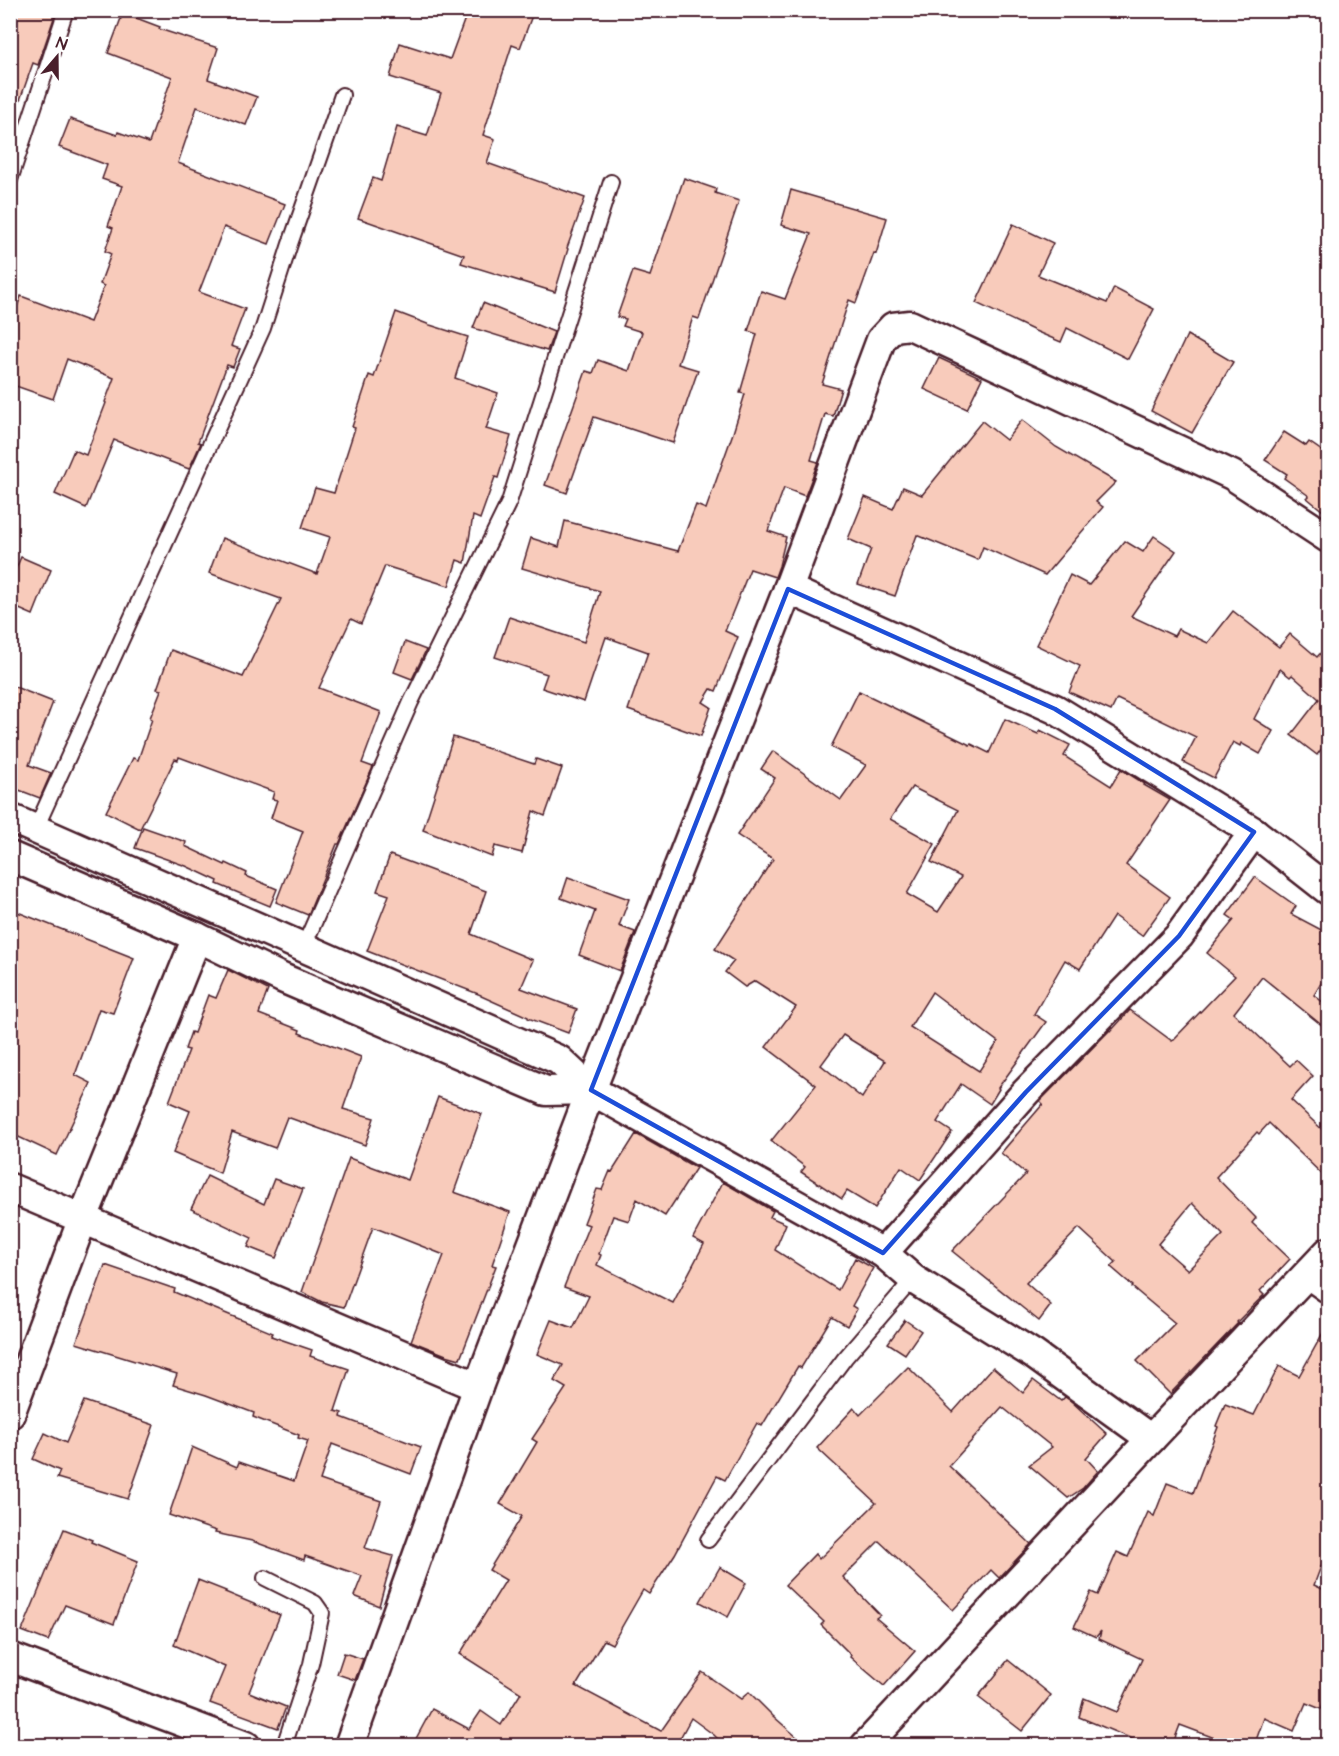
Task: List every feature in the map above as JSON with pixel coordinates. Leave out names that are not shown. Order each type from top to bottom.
[{"type":"street","points":[[349,1746],[478,1387],[591,1090],[788,590],[882,340],[893,327],[910,325],[1232,474],[1329,538]]},
{"type":"street","points":[[788,590],[1055,709],[1254,832],[1329,890]]},
{"type":"street","points":[[23,823],[559,1060],[591,1090],[883,1253],[912,1279],[1032,1354],[1151,1439]]},
{"type":"street","points":[[883,1253],[1026,1092],[1179,936],[1254,832]]},
{"type":"street","points":[[10,856],[197,937],[282,978],[546,1091],[591,1090]]},
{"type":"street","points":[[10,1414],[84,1218],[197,937]]},
{"type":"street","points":[[10,1188],[478,1387]]},
{"type":"street","points":[[866,1746],[1151,1439],[1318,1281],[1329,1252]]},
{"type":"street","points":[[10,1657],[246,1746]]},
{"type":"lane","points":[[10,180],[66,10]]},
{"type":"lane","points":[[23,823],[263,328],[342,94]]},
{"type":"lane","points":[[303,948],[411,702],[509,502],[611,182]]},
{"type":"lane","points":[[708,1540],[845,1358],[912,1279]]},
{"type":"lane","points":[[265,1578],[315,1603],[322,1613],[310,1664],[284,1746]]},
{"type":"highlighted area","points":[[788,589],[1055,709],[1254,832],[1179,936],[1026,1092],[883,1253],[591,1090]]},
{"type":"building","points":[[10,10],[42,10],[55,15],[38,65],[33,63],[13,120],[10,120]]},
{"type":"building","points":[[468,10],[534,10],[520,48],[512,45],[483,135],[495,139],[487,163],[585,198],[567,248],[555,292],[461,263],[464,255],[358,218],[373,178],[381,181],[397,127],[427,136],[441,93],[390,77],[400,43],[450,59]]},
{"type":"building","points":[[123,13],[160,27],[159,29],[218,48],[208,79],[257,97],[246,125],[197,107],[178,163],[285,204],[269,244],[224,227],[199,292],[245,309],[231,346],[240,349],[233,367],[227,365],[198,442],[201,443],[189,469],[114,440],[86,508],[55,494],[74,450],[86,455],[114,378],[67,359],[53,399],[10,384],[10,327],[21,296],[90,322],[104,286],[100,284],[111,254],[105,251],[113,228],[108,226],[122,186],[102,179],[107,165],[59,147],[70,119],[149,143],[172,77],[108,53]]},
{"type":"building","points":[[684,178],[716,189],[715,193],[739,201],[699,319],[693,317],[678,364],[698,370],[673,443],[594,417],[567,493],[545,485],[586,371],[593,373],[598,360],[629,371],[642,332],[623,326],[626,319],[617,317],[633,271],[650,276]]},
{"type":"building","points":[[791,190],[887,218],[876,254],[874,253],[856,303],[849,300],[822,384],[841,389],[833,416],[825,414],[811,460],[818,462],[805,496],[784,488],[768,531],[786,537],[779,566],[775,577],[750,569],[725,631],[738,637],[716,691],[711,689],[703,702],[711,707],[701,736],[628,710],[648,652],[606,637],[584,702],[542,688],[547,674],[495,657],[509,617],[584,642],[600,591],[522,568],[531,538],[559,547],[565,521],[678,551],[696,505],[706,509],[733,433],[745,394],[740,393],[757,334],[748,331],[761,291],[785,299],[811,234],[781,225]]},
{"type":"building","points":[[1013,224],[1053,243],[1038,275],[1107,303],[1114,288],[1154,309],[1128,359],[1067,328],[1061,342],[976,303]]},
{"type":"building","points":[[483,303],[554,332],[547,351],[473,328]]},
{"type":"building","points":[[396,312],[468,337],[455,378],[498,393],[486,429],[511,436],[498,478],[495,477],[480,519],[473,516],[465,563],[457,560],[449,586],[385,566],[361,624],[351,619],[319,688],[381,712],[362,763],[373,767],[339,844],[337,844],[308,915],[276,902],[303,831],[271,818],[277,800],[272,799],[274,792],[179,757],[178,760],[175,759],[140,829],[106,812],[133,758],[138,760],[161,690],[157,689],[171,650],[243,677],[281,599],[209,573],[222,538],[317,574],[330,537],[302,528],[315,488],[334,493],[369,375],[374,377]]},
{"type":"building","points":[[1187,335],[1233,362],[1192,433],[1151,411]]},
{"type":"building","points":[[939,358],[982,378],[967,409],[924,389]]},
{"type":"building","points":[[1022,420],[1056,447],[1116,482],[1096,502],[1103,507],[1045,575],[983,547],[978,560],[917,535],[895,596],[858,584],[871,549],[848,539],[865,497],[893,509],[903,487],[922,495],[982,421],[1006,440]]},
{"type":"building","points":[[1284,432],[1306,446],[1309,442],[1329,456],[1329,516],[1307,498],[1309,496],[1284,478],[1287,474],[1265,460]]},
{"type":"building","points":[[1154,536],[1176,551],[1131,616],[1174,636],[1178,629],[1208,643],[1233,611],[1279,647],[1290,634],[1317,657],[1329,644],[1329,739],[1317,755],[1291,735],[1319,699],[1292,675],[1290,677],[1280,669],[1254,719],[1273,731],[1260,754],[1241,743],[1240,746],[1233,742],[1214,778],[1183,762],[1196,737],[1117,699],[1111,711],[1069,692],[1080,666],[1036,645],[1070,575],[1089,585],[1125,541],[1143,552]]},
{"type":"building","points":[[21,557],[51,570],[33,615],[10,605],[10,582]]},
{"type":"building","points":[[405,642],[426,650],[412,679],[394,672]]},
{"type":"building","points":[[10,685],[53,702],[29,765],[51,773],[40,798],[19,790],[14,802],[10,802]]},
{"type":"building","points":[[859,691],[989,753],[1005,719],[1038,734],[1040,730],[1070,745],[1064,756],[1111,786],[1121,769],[1170,800],[1126,865],[1170,897],[1142,936],[1114,916],[1080,969],[1065,960],[1034,1014],[1046,1022],[998,1088],[990,1104],[961,1084],[937,1122],[952,1132],[920,1180],[901,1167],[875,1208],[847,1191],[842,1199],[801,1172],[805,1167],[771,1141],[816,1085],[766,1047],[796,1007],[755,981],[745,987],[725,972],[734,961],[715,949],[773,859],[737,835],[775,778],[761,769],[773,751],[841,800],[866,765],[831,747]],"holes":[[[912,787],[958,810],[931,862],[961,877],[938,912],[907,894],[935,844],[890,819]],[[932,992],[998,1042],[979,1071],[910,1027]],[[843,1035],[885,1061],[862,1098],[821,1065]]]},
{"type":"building","points":[[453,737],[534,764],[536,759],[562,768],[545,816],[533,811],[522,853],[495,846],[492,857],[423,830]]},
{"type":"building","points":[[143,827],[186,842],[185,846],[225,865],[226,863],[247,873],[246,876],[277,889],[270,906],[217,884],[218,881],[186,866],[135,848]]},
{"type":"building","points":[[390,855],[486,891],[471,934],[533,960],[521,988],[577,1009],[568,1033],[528,1018],[481,995],[367,951],[389,895],[377,891]]},
{"type":"building","points":[[568,877],[629,899],[619,926],[635,932],[620,971],[579,955],[595,911],[561,898]]},
{"type":"building","points":[[1255,877],[1296,906],[1291,914],[1329,934],[1329,970],[1314,995],[1329,1007],[1329,1031],[1262,977],[1234,1013],[1290,1066],[1296,1060],[1313,1076],[1291,1100],[1329,1136],[1329,1181],[1269,1123],[1259,1134],[1257,1132],[1216,1177],[1256,1218],[1252,1223],[1290,1259],[1260,1291],[1264,1295],[1170,1394],[1137,1361],[1175,1323],[1111,1267],[1116,1262],[1079,1228],[1026,1283],[1051,1305],[1039,1321],[952,1251],[1026,1174],[1001,1153],[1043,1104],[1040,1101],[1130,1010],[1172,1041],[1235,976],[1207,953],[1234,920],[1227,915]],"holes":[[[1192,1203],[1223,1235],[1188,1270],[1158,1244]]]},
{"type":"building","points":[[10,909],[134,958],[113,1013],[99,1009],[75,1075],[91,1083],[57,1155],[10,1133]]},
{"type":"building","points":[[228,970],[268,990],[259,1014],[300,1030],[299,1033],[361,1057],[343,1109],[374,1118],[365,1145],[287,1117],[275,1148],[232,1132],[220,1173],[173,1153],[190,1111],[169,1102],[189,1050],[185,1049],[191,1032],[194,1033],[208,995],[216,998]]},
{"type":"building","points":[[438,1097],[482,1114],[454,1192],[510,1212],[492,1265],[496,1266],[460,1359],[411,1341],[444,1255],[373,1227],[344,1307],[322,1302],[302,1292],[349,1158],[408,1180]]},
{"type":"building","points":[[636,1134],[696,1168],[665,1216],[637,1199],[629,1221],[613,1216],[597,1265],[673,1303],[704,1244],[693,1238],[723,1182],[773,1211],[770,1217],[786,1224],[775,1250],[838,1290],[855,1258],[873,1268],[852,1306],[857,1309],[847,1326],[832,1317],[801,1368],[798,1366],[762,1426],[757,1423],[725,1480],[717,1476],[675,1554],[649,1594],[643,1590],[612,1644],[604,1640],[576,1686],[661,1731],[702,1672],[741,1699],[749,1692],[807,1746],[725,1746],[691,1718],[679,1740],[689,1746],[412,1746],[432,1709],[469,1729],[481,1711],[501,1725],[521,1693],[460,1654],[506,1580],[489,1570],[522,1516],[500,1504],[537,1442],[532,1439],[566,1388],[554,1381],[563,1365],[537,1354],[551,1320],[573,1328],[589,1296],[564,1287],[589,1225],[584,1223],[597,1189],[602,1190],[610,1171],[612,1172]]},
{"type":"building","points":[[207,1176],[264,1204],[274,1179],[303,1189],[276,1258],[248,1247],[252,1238],[191,1209]]},
{"type":"building","points":[[105,1265],[175,1289],[174,1292],[273,1333],[271,1336],[312,1350],[310,1356],[349,1369],[335,1411],[342,1413],[341,1417],[421,1447],[411,1474],[332,1444],[320,1480],[381,1501],[365,1548],[393,1556],[379,1606],[354,1596],[362,1576],[305,1556],[304,1560],[252,1541],[215,1533],[216,1531],[169,1515],[192,1447],[237,1467],[239,1462],[294,1481],[308,1441],[298,1438],[299,1435],[253,1417],[254,1413],[173,1385],[177,1374],[76,1343]]},
{"type":"building","points":[[905,1320],[921,1331],[905,1354],[888,1343]]},
{"type":"building","points":[[1329,1322],[1329,1545],[1314,1585],[1329,1592],[1329,1689],[1321,1709],[1306,1703],[1294,1731],[1264,1718],[1254,1746],[1236,1746],[1180,1725],[1172,1746],[1149,1746],[1079,1717],[1084,1698],[1117,1712],[1142,1659],[1099,1639],[1101,1631],[1096,1637],[1074,1627],[1091,1592],[1098,1595],[1117,1552],[1128,1557],[1148,1512],[1154,1516],[1167,1483],[1193,1493],[1225,1404],[1254,1415],[1279,1366],[1299,1376]]},
{"type":"building","points":[[908,1367],[953,1412],[993,1367],[1023,1393],[1033,1380],[1061,1401],[1065,1397],[1107,1434],[1086,1458],[1098,1471],[1083,1488],[1068,1498],[1029,1465],[1052,1447],[1002,1407],[949,1466],[1031,1544],[999,1578],[991,1570],[953,1610],[879,1541],[843,1577],[880,1615],[876,1618],[915,1651],[884,1686],[850,1657],[851,1655],[821,1625],[824,1622],[785,1585],[815,1554],[819,1559],[876,1503],[817,1448],[854,1408],[860,1415]]},
{"type":"building","points":[[84,1401],[154,1425],[128,1499],[57,1478],[60,1471],[33,1459],[45,1433],[66,1443]]},
{"type":"building","points":[[64,1529],[138,1561],[114,1624],[65,1605],[48,1641],[22,1631]]},
{"type":"building","points":[[720,1567],[746,1583],[728,1617],[700,1602]]},
{"type":"building","points":[[198,1580],[280,1615],[249,1692],[286,1707],[278,1728],[210,1703],[225,1667],[174,1645]]},
{"type":"building","points":[[344,1653],[363,1659],[355,1680],[337,1674]]},
{"type":"building","points":[[1008,1660],[1051,1695],[1022,1731],[978,1697]]}]
